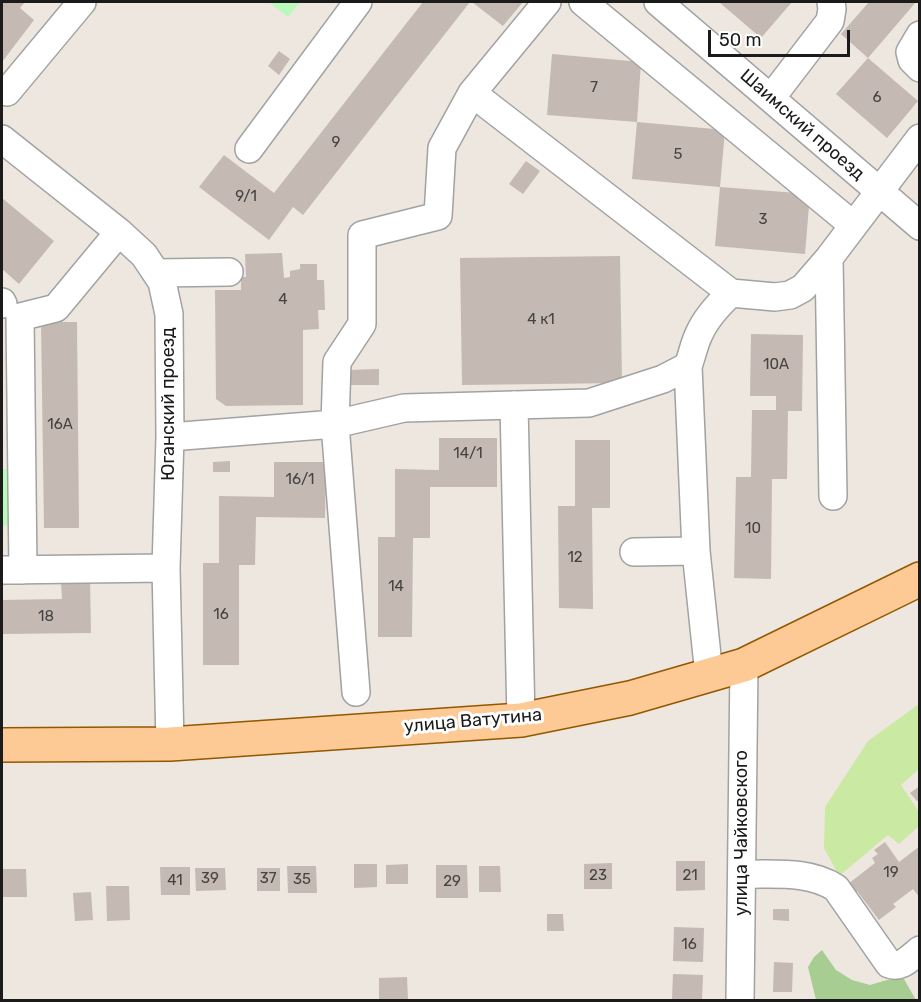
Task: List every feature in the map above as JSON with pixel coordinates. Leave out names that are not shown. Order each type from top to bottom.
[{"type":"main road","name":"улица Ватутина","points":[[2,745],[170,744],[521,720],[630,698],[744,665],[920,579]]},
{"type":"street","points":[[7,92],[82,2]]},
{"type":"street","points":[[249,149],[358,2]]},
{"type":"street","points":[[356,692],[335,424],[337,362],[362,324],[362,234],[438,216],[442,148],[472,93],[547,2]]},
{"type":"street","points":[[583,2],[853,225]]},
{"type":"street","name":"Шаимский проезд","points":[[658,2],[920,226]]},
{"type":"street","points":[[771,98],[830,21],[831,2]]},
{"type":"street","points":[[920,35],[910,52],[912,60],[920,68]]},
{"type":"street","points":[[472,93],[731,293],[775,297],[790,295],[803,288],[829,258],[920,138]]},
{"type":"street","name":"Юганский проезд","points":[[2,139],[119,232],[144,255],[162,282],[169,314],[170,436],[166,568],[170,744]]},
{"type":"street","points":[[119,232],[56,309],[20,317],[12,570],[166,568]]},
{"type":"street","points":[[829,258],[833,496]]},
{"type":"street","points":[[156,273],[229,272]]},
{"type":"street","points":[[708,675],[696,551],[688,366],[705,322],[716,306],[731,293]]},
{"type":"street","points":[[170,436],[335,424],[404,408],[589,403],[663,379],[688,366]]},
{"type":"street","points":[[514,405],[521,720]]},
{"type":"street","points":[[634,552],[696,551]]},
{"type":"street","name":"улица Чайковского","points":[[740,1000],[744,665]]},
{"type":"street","points":[[742,874],[804,875],[823,880],[836,888],[889,964],[899,965],[920,950]]},
{"type":"green space","points":[[269,2],[300,2],[288,17]]},
{"type":"green space","points":[[2,469],[8,469],[9,525],[2,526]]},
{"type":"green space","points":[[919,704],[919,769],[901,785],[919,812],[919,826],[899,844],[888,835],[839,876],[824,848],[825,807],[868,741]]},
{"type":"green space","points":[[822,950],[836,970],[852,980],[870,985],[887,980],[904,979],[916,1000],[816,1000],[808,967]]},
{"type":"building","points":[[2,2],[25,2],[20,8],[34,20],[2,62]]},
{"type":"building","points":[[423,2],[470,2],[303,215],[293,207],[269,240],[199,187],[224,155],[274,193]]},
{"type":"building","points":[[472,2],[523,2],[503,26]]},
{"type":"building","points":[[719,2],[792,2],[761,38]]},
{"type":"building","points":[[869,2],[916,2],[868,58],[841,34]]},
{"type":"building","points":[[279,51],[290,59],[279,75],[268,66]]},
{"type":"building","points":[[552,54],[641,62],[637,122],[547,115]]},
{"type":"building","points":[[868,58],[918,101],[887,138],[836,94]]},
{"type":"building","points":[[637,122],[725,130],[720,187],[632,179]]},
{"type":"building","points":[[526,161],[540,171],[523,194],[509,184]]},
{"type":"building","points":[[720,187],[810,194],[805,254],[715,246]]},
{"type":"building","points":[[2,198],[54,241],[19,284],[2,269]]},
{"type":"building","points":[[282,253],[284,278],[290,277],[290,271],[300,269],[300,264],[317,264],[317,280],[324,280],[325,310],[318,310],[319,329],[303,330],[303,405],[226,406],[216,399],[215,290],[241,290],[241,277],[246,277],[245,254]]},
{"type":"building","points":[[620,256],[622,383],[462,385],[460,258]]},
{"type":"building","points":[[41,322],[77,322],[79,528],[44,528]]},
{"type":"building","points":[[751,334],[803,335],[802,411],[788,411],[787,479],[772,479],[771,579],[734,578],[736,477],[751,477],[752,410],[776,410],[776,396],[750,396]]},
{"type":"building","points":[[379,369],[379,385],[348,385],[348,370]]},
{"type":"building","points":[[439,438],[497,438],[497,487],[430,487],[430,538],[413,538],[412,637],[378,637],[378,537],[395,537],[395,469],[439,470]]},
{"type":"building","points":[[575,440],[610,440],[610,508],[592,508],[593,609],[559,608],[558,506],[575,506]]},
{"type":"building","points":[[230,461],[230,472],[213,472],[213,462]]},
{"type":"building","points":[[274,462],[326,462],[325,518],[256,517],[255,565],[239,565],[239,665],[203,665],[203,563],[219,563],[219,496],[274,497]]},
{"type":"building","points":[[90,581],[91,633],[2,634],[2,600],[62,599],[61,582]]},
{"type":"building","points":[[920,786],[920,800],[917,801],[910,793]]},
{"type":"building","points":[[885,842],[899,862],[920,846],[920,898],[913,889],[893,904],[896,907],[879,920],[857,891],[855,893],[848,884],[875,863],[872,858],[878,854],[874,850]]},
{"type":"building","points":[[676,861],[705,861],[705,890],[676,891]]},
{"type":"building","points":[[612,863],[612,889],[584,889],[584,864]]},
{"type":"building","points":[[354,864],[377,864],[377,887],[354,888]]},
{"type":"building","points":[[408,864],[408,884],[386,884],[386,865]]},
{"type":"building","points":[[436,865],[467,865],[468,898],[436,898]]},
{"type":"building","points":[[287,866],[316,866],[317,893],[288,893]]},
{"type":"building","points":[[479,866],[500,866],[501,892],[479,892]]},
{"type":"building","points":[[160,867],[190,867],[190,895],[161,895]]},
{"type":"building","points":[[195,868],[225,868],[226,890],[196,891]]},
{"type":"building","points":[[257,868],[280,868],[280,891],[257,891]]},
{"type":"building","points":[[2,869],[26,869],[27,897],[2,897]]},
{"type":"building","points":[[106,886],[129,886],[130,920],[107,921]]},
{"type":"building","points":[[91,892],[93,920],[75,921],[73,893]]},
{"type":"building","points":[[773,909],[789,909],[789,921],[773,920]]},
{"type":"building","points":[[547,914],[563,914],[564,931],[547,931]]},
{"type":"building","points":[[674,927],[704,928],[703,962],[673,961]]},
{"type":"building","points":[[774,962],[793,963],[792,992],[773,992]]},
{"type":"building","points":[[673,974],[703,975],[702,1000],[672,1000]]},
{"type":"building","points":[[407,977],[408,1000],[379,1000],[379,978]]}]
